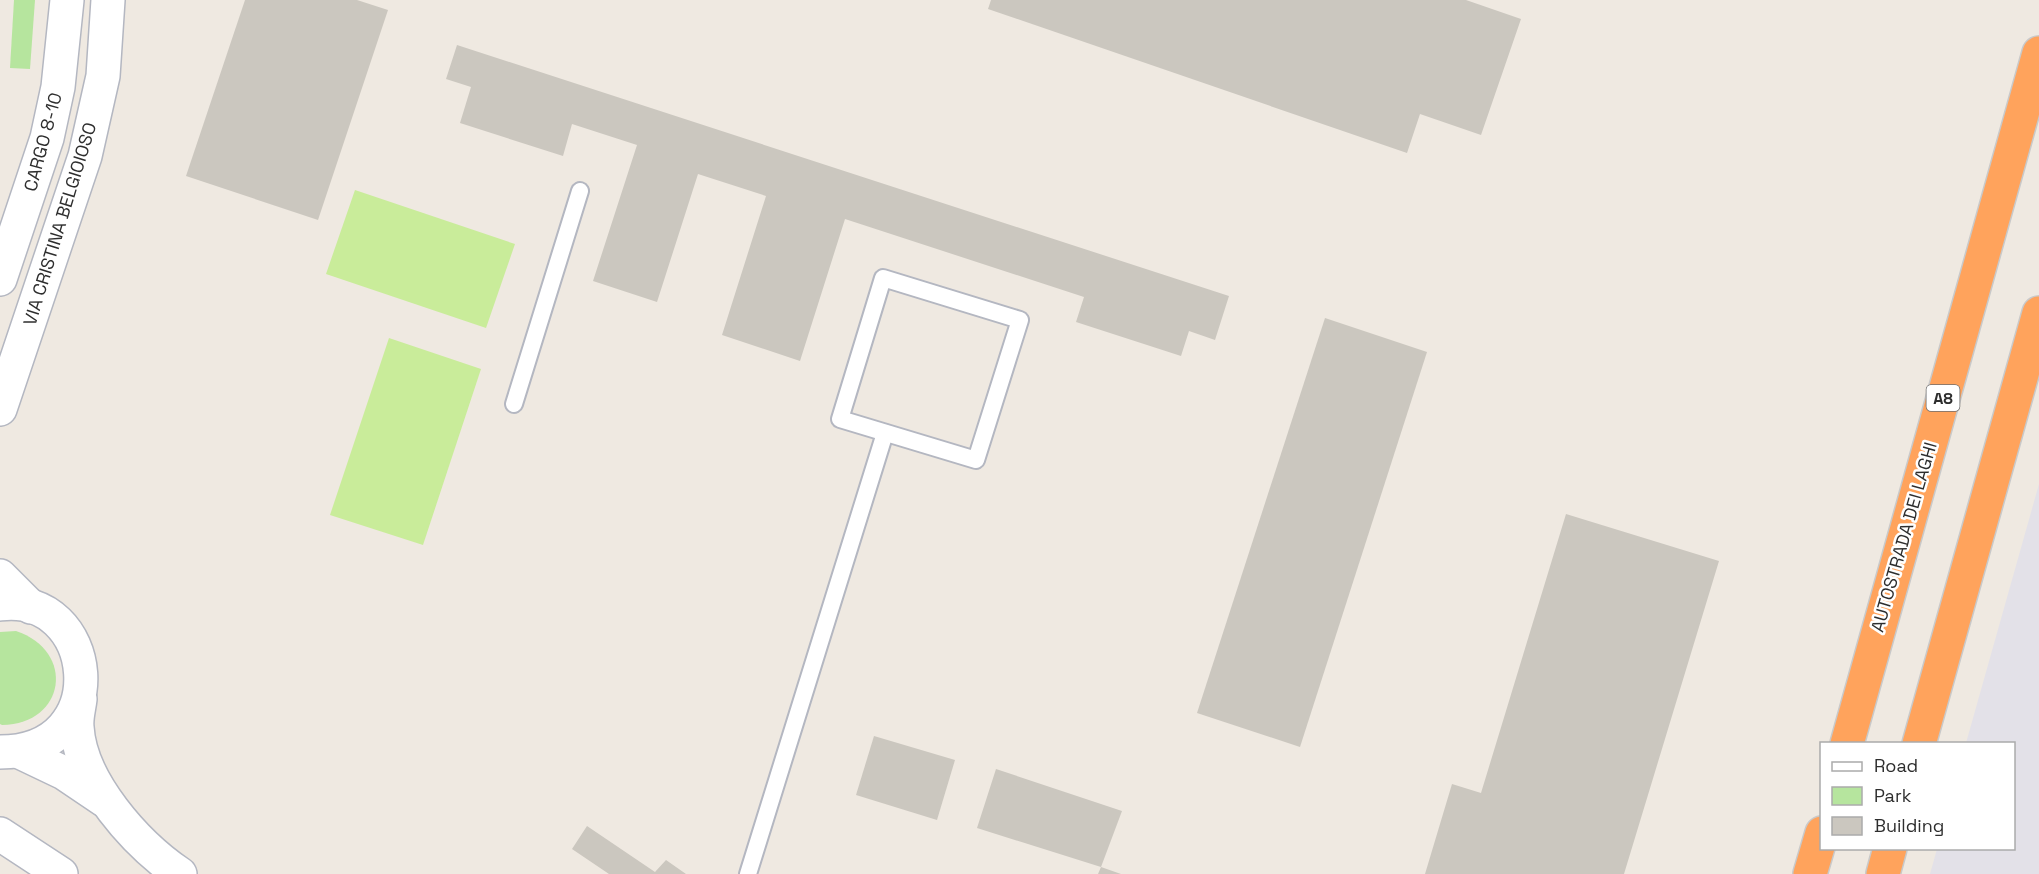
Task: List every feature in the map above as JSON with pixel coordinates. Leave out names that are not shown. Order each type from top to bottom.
[{"type":"highway","name":"AUTOSTRADA DEI LAGHI","points":[[1848,742],[2039,53]]},
{"type":"highway","points":[[1920,742],[2039,313]]},
{"type":"highway","points":[[1810,874],[1820,837]]},
{"type":"highway","points":[[1883,874],[1890,850]]},
{"type":"street","name":"CARGO 8-10","points":[[0,279],[47,138],[58,87],[68,0]]},
{"type":"street","name":"VIA CRISTINA BELGIOIOSO","points":[[0,409],[85,156],[102,76],[108,0]]},
{"type":"street","points":[[0,576],[16,605],[51,617],[67,633],[78,653],[82,675],[77,727],[91,775],[106,801],[137,836],[180,874]]},
{"type":"street","points":[[10,752],[40,745],[58,733],[71,717],[80,698]]},
{"type":"street","points":[[10,752],[64,773],[106,801]]},
{"type":"street","points":[[0,834],[61,874]]},
{"type":"lane","points":[[514,404],[580,191]]},
{"type":"lane","points":[[883,278],[1020,320],[976,460],[885,433],[840,419],[883,278]]},
{"type":"lane","points":[[748,874],[885,433]]},
{"type":"shaded area","points":[[2039,484],[2039,874],[1930,874],[1937,850],[2015,850],[2015,742],[1966,742]]},
{"type":"green space","points":[[14,0],[35,0],[30,69],[10,68]]},
{"type":"green space","points":[[355,190],[515,244],[486,328],[326,274]]},
{"type":"green space","points":[[389,338],[481,369],[423,545],[330,515]]},
{"type":"green space","points":[[16,631],[35,641],[48,654],[55,669],[55,685],[50,700],[40,713],[23,721],[2,725],[0,724],[0,632]]},
{"type":"building","points":[[245,0],[357,0],[388,10],[318,220],[186,176]]},
{"type":"building","points":[[991,0],[1466,0],[1521,19],[1481,135],[1420,114],[1407,153],[988,9]]},
{"type":"building","points":[[457,45],[1229,296],[1215,340],[1189,331],[1181,356],[1076,322],[1084,297],[845,219],[800,361],[722,335],[766,196],[698,174],[657,302],[593,281],[637,145],[572,124],[563,156],[460,123],[471,87],[446,79]]},
{"type":"building","points":[[1325,318],[1427,352],[1300,747],[1197,713]]},
{"type":"building","points":[[1566,514],[1719,561],[1624,874],[1425,874],[1452,784],[1481,793]]},
{"type":"building","points":[[874,736],[955,760],[937,820],[856,795]]},
{"type":"building","points":[[996,769],[1122,811],[1101,867],[977,828]]},
{"type":"building","points":[[587,826],[655,872],[666,860],[686,874],[609,874],[572,849]]},
{"type":"building","points":[[1101,867],[1121,874],[1098,874]]}]
